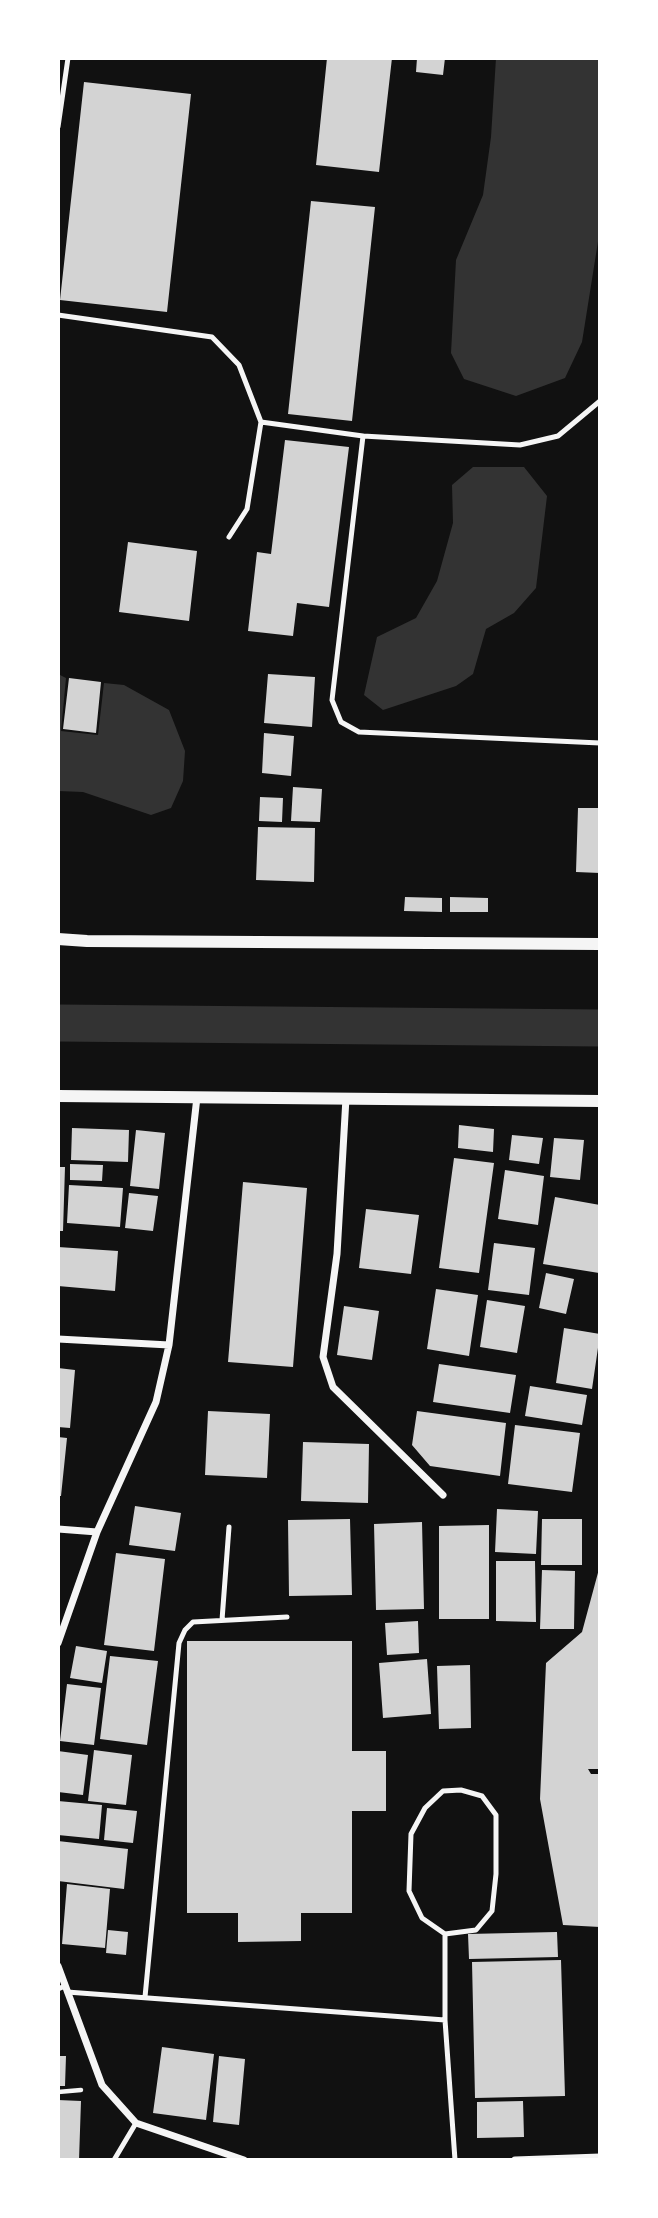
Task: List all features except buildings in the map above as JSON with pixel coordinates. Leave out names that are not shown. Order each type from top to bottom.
[{"type":"street","points":[[58,939],[101,942],[600,944]]},
{"type":"street","points":[[58,1096],[600,1101]]},
{"type":"street","points":[[58,1643],[96,1532],[156,1402],[169,1345],[197,1097]]},
{"type":"street","points":[[346,1098],[337,1254],[323,1357],[333,1387],[443,1495]]},
{"type":"street","points":[[58,1339],[169,1345]]},
{"type":"street","points":[[58,1529],[96,1532]]},
{"type":"street","points":[[58,1966],[63,1989],[103,2085],[136,2123],[244,2160]]},
{"type":"street","points":[[515,2160],[600,2157]]},
{"type":"lane","points":[[58,127],[68,58]]},
{"type":"lane","points":[[58,315],[212,337],[239,365],[261,422],[247,509],[229,537]]},
{"type":"lane","points":[[261,422],[363,436],[520,445],[558,436],[600,401]]},
{"type":"lane","points":[[363,436],[332,700],[341,722],[359,732],[600,743]]},
{"type":"lane","points":[[222,1620],[229,1527]]},
{"type":"lane","points":[[145,1997],[179,1643],[185,1630],[193,1622],[287,1617]]},
{"type":"lane","points":[[461,1790],[482,1796],[495,1815],[496,1874],[492,1911],[476,1930],[445,1934],[422,1918],[410,1891],[411,1834],[425,1808],[443,1791],[461,1790]]},
{"type":"lane","points":[[445,1934],[445,2020],[455,2160]]},
{"type":"lane","points":[[63,1989],[445,2020]]},
{"type":"lane","points":[[114,2160],[136,2123]]},
{"type":"shaded area","points":[[496,58],[600,58],[600,229],[582,342],[565,378],[516,396],[464,379],[451,353],[456,260],[483,195],[491,137]]},
{"type":"shaded area","points":[[473,467],[524,467],[547,496],[536,588],[514,613],[486,629],[473,674],[456,686],[383,710],[364,695],[377,637],[416,618],[437,581],[453,523],[452,485]]},
{"type":"shaded area","points":[[58,674],[66,678],[61,731],[98,735],[104,683],[124,685],[169,710],[185,751],[183,781],[171,808],[151,815],[83,792],[58,791]]},
{"type":"waterway","points":[[58,1023],[600,1028]]}]
